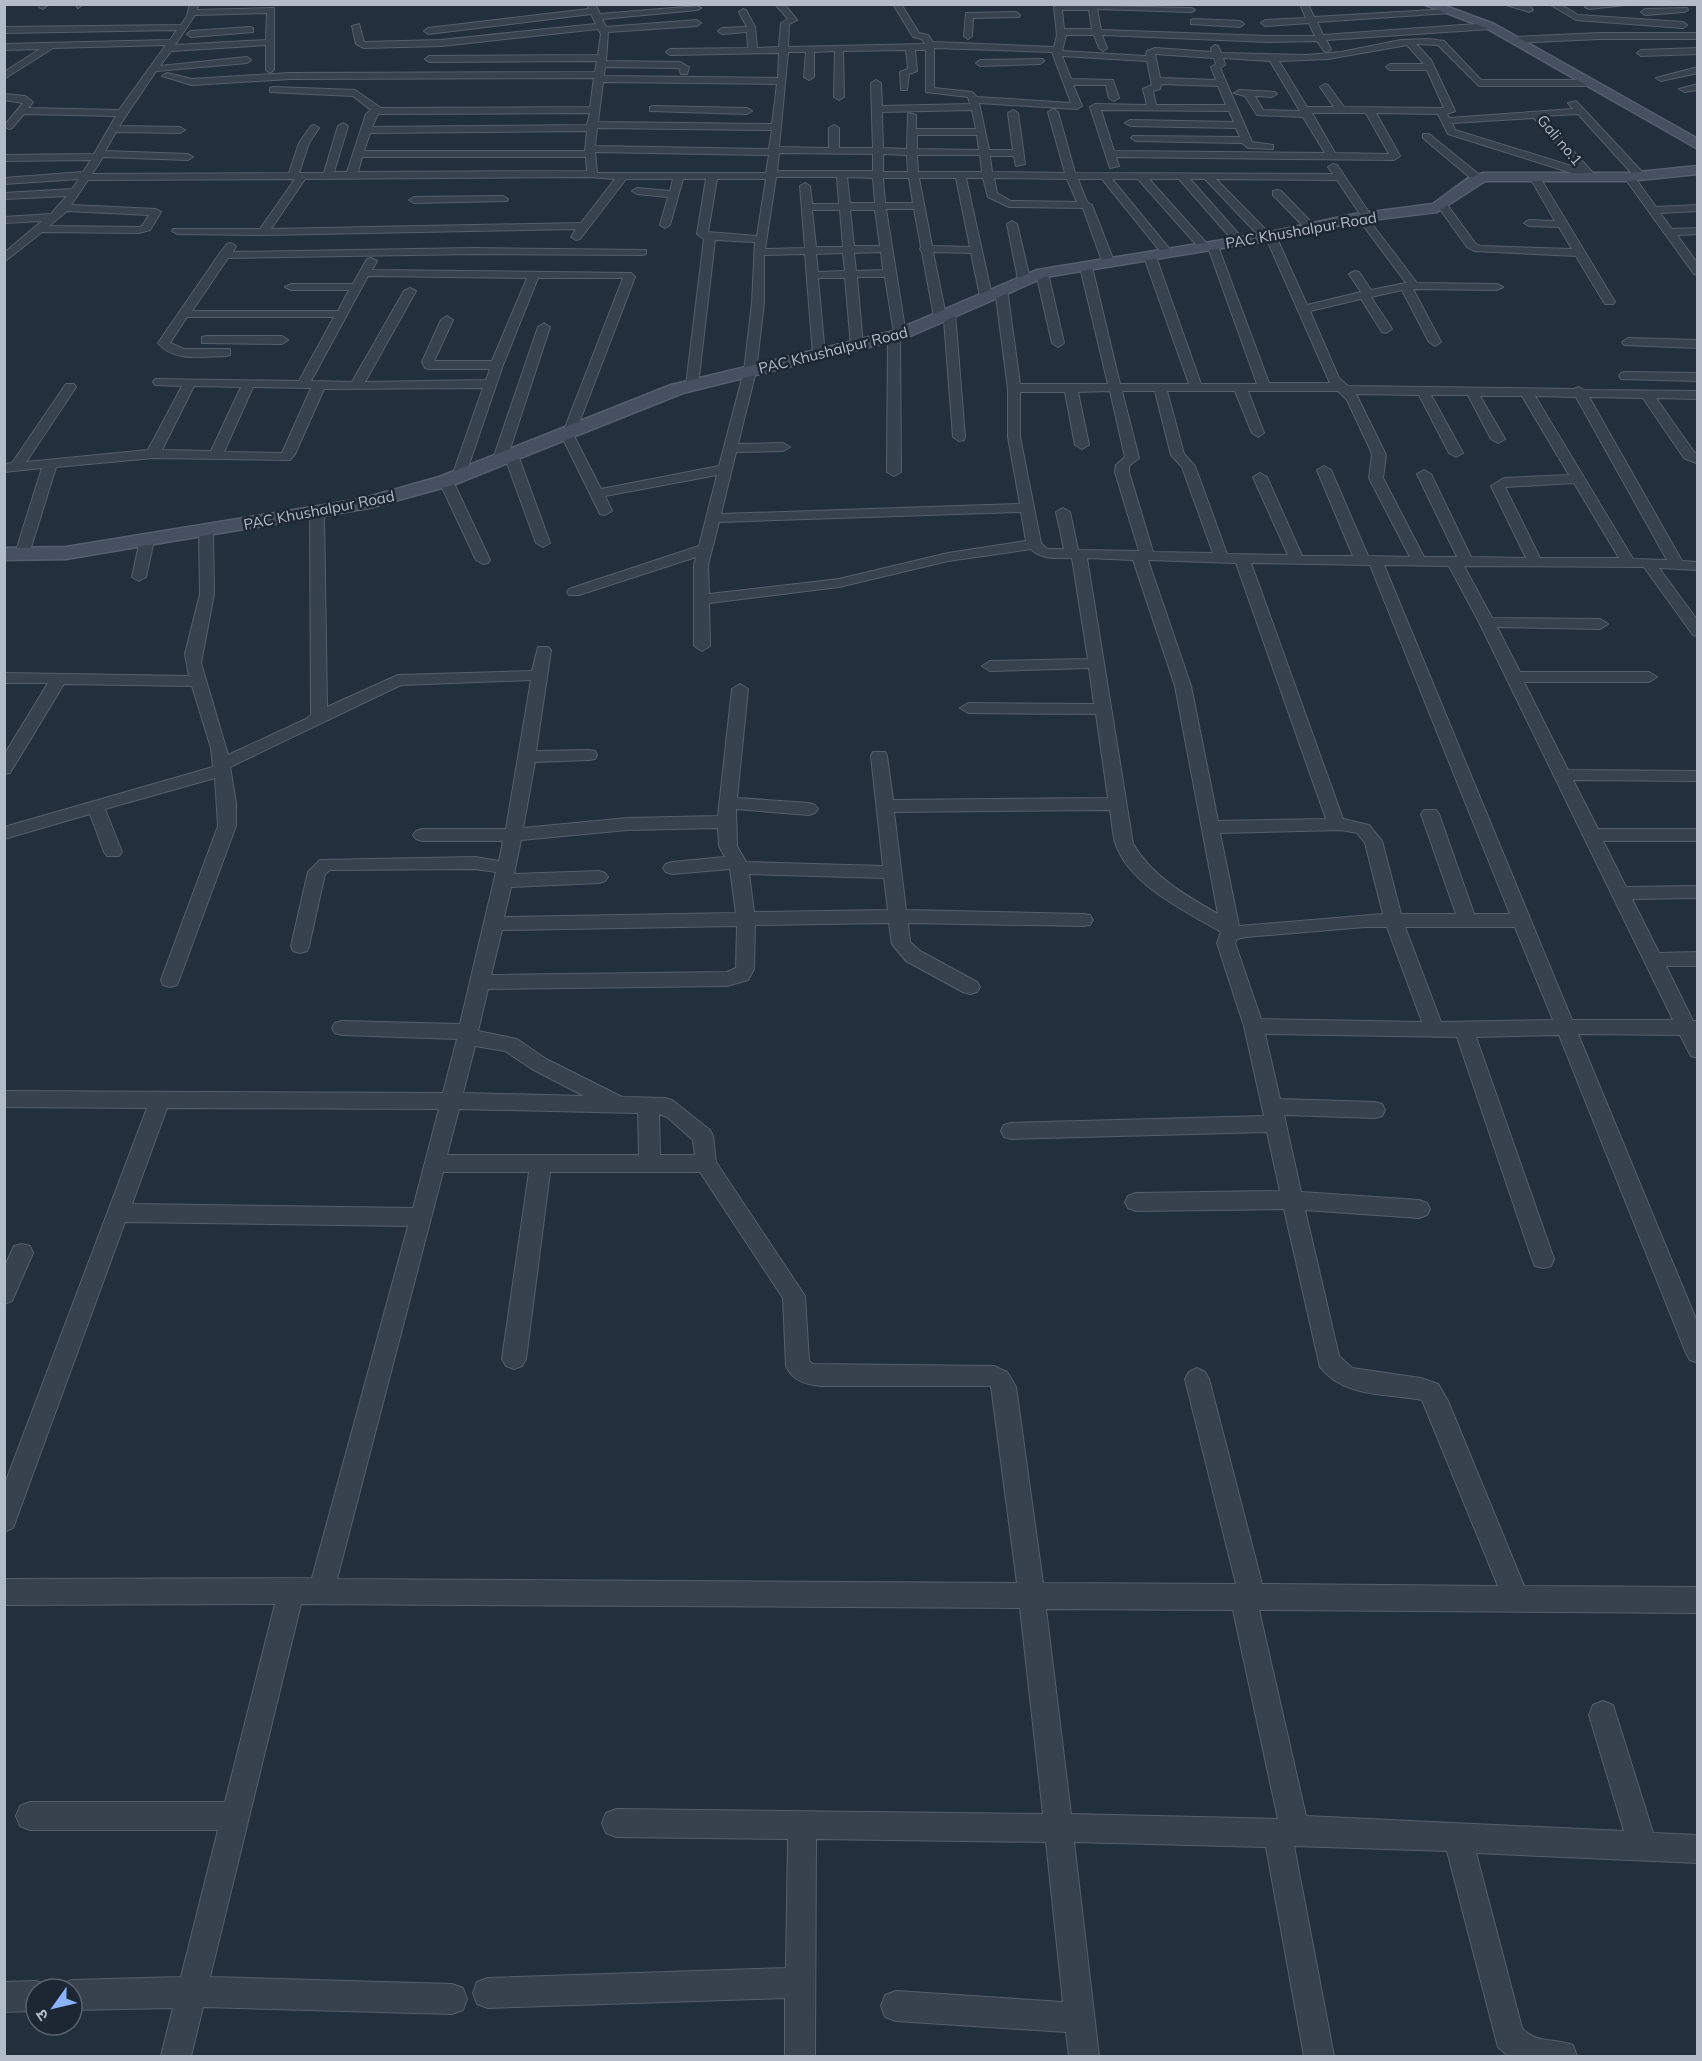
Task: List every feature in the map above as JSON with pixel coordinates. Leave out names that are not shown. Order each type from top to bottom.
[{"type":"main road","points":[[1428,4],[1490,26],[1698,145]]},
{"type":"main road","name":"PAC Khushalpur Road","points":[[4,554],[66,554],[388,498],[453,478],[677,388],[897,336],[1042,273],[1269,237],[1365,217],[1425,210],[1442,205],[1478,179],[1507,175],[1634,177],[1698,170]]},
{"type":"street","points":[[702,646],[701,566],[750,371],[758,303],[759,252],[777,127],[785,22],[792,20],[780,4]]},
{"type":"street","points":[[897,4],[916,35],[928,43]]},
{"type":"street","points":[[1016,4],[1017,26]]},
{"type":"street","points":[[1304,4],[1329,56]]},
{"type":"street","points":[[1507,4],[1529,10],[1523,4]]},
{"type":"street","points":[[1553,4],[1572,17],[1690,27]]},
{"type":"street","points":[[1587,6],[1631,4]]},
{"type":"street","points":[[1651,4],[1690,27]]},
{"type":"street","points":[[1572,17],[1662,11],[1687,12],[1675,4]]},
{"type":"street","points":[[1094,6],[1094,20],[1103,48]]},
{"type":"street","points":[[1587,6],[1601,15]]},
{"type":"street","points":[[1077,106],[1056,55],[1060,33],[1058,7],[1190,7],[1198,36]]},
{"type":"street","points":[[423,32],[697,8]]},
{"type":"street","points":[[4,259],[64,208],[97,158],[122,113],[183,27],[272,10],[270,70]]},
{"type":"street","points":[[1265,22],[1450,11]]},
{"type":"street","points":[[742,12],[751,29],[753,51]]},
{"type":"street","points":[[6,48],[50,46],[272,15]]},
{"type":"street","points":[[968,36],[969,15],[1016,15]]},
{"type":"street","points":[[247,65],[250,17]]},
{"type":"street","points":[[590,174],[589,151],[605,34],[597,18]]},
{"type":"street","points":[[356,26],[360,44],[364,45],[435,43],[597,18],[697,23]]},
{"type":"street","points":[[1094,20],[1105,20]]},
{"type":"street","points":[[33,30],[39,21]]},
{"type":"street","points":[[1184,23],[1240,24]]},
{"type":"street","points":[[1060,33],[1320,38],[1490,26]]},
{"type":"street","points":[[183,27],[209,46],[271,42]]},
{"type":"street","points":[[4,30],[183,27],[250,30]]},
{"type":"street","points":[[1599,36],[1607,33],[1690,27]]},
{"type":"street","points":[[724,51],[724,35],[751,29]]},
{"type":"street","points":[[1161,35],[1163,51]]},
{"type":"street","points":[[1516,40],[1599,36],[1698,36]]},
{"type":"street","points":[[1211,37],[1221,65],[1215,67],[1222,88],[1248,145],[1330,158]]},
{"type":"street","points":[[856,40],[928,43],[978,55],[1152,58]]},
{"type":"street","points":[[670,52],[910,47],[928,43]]},
{"type":"street","points":[[928,43],[929,90],[970,93],[975,104],[992,195],[1001,202],[1083,204],[1089,207],[1109,264]]},
{"type":"street","points":[[1410,43],[1427,60],[1438,89],[1451,109],[1443,116]]},
{"type":"street","points":[[1152,107],[1148,89],[1157,88],[1151,52],[1163,51],[1272,57],[1329,56],[1410,43],[1441,43],[1479,83],[1590,83]]},
{"type":"street","points":[[4,76],[50,46]]},
{"type":"street","points":[[206,57],[209,46]]},
{"type":"street","points":[[904,88],[904,72],[913,71],[910,47]]},
{"type":"street","points":[[839,49],[839,97]]},
{"type":"street","points":[[809,77],[810,50]]},
{"type":"street","points":[[1641,52],[1698,51]]},
{"type":"street","points":[[622,64],[627,52]]},
{"type":"street","points":[[1181,52],[1185,63]]},
{"type":"street","points":[[1671,52],[1698,62]]},
{"type":"street","points":[[978,55],[1056,55]]},
{"type":"street","points":[[155,69],[206,57],[295,76],[599,77],[781,81]]},
{"type":"street","points":[[1272,57],[1307,112],[1340,177],[1410,286],[1434,342]]},
{"type":"street","points":[[429,59],[601,61],[622,64],[683,65],[683,80]]},
{"type":"street","points":[[155,69],[247,65]]},
{"type":"street","points":[[155,69],[167,76],[192,82],[247,65]]},
{"type":"street","points":[[1390,67],[1430,67]]},
{"type":"street","points":[[1661,78],[1698,70]]},
{"type":"street","points":[[1052,72],[1063,72]]},
{"type":"street","points":[[1156,81],[1248,93],[1272,93]]},
{"type":"street","points":[[1067,82],[1110,82],[1114,98]]},
{"type":"street","points":[[876,83],[881,206],[897,336],[894,472]]},
{"type":"street","points":[[1555,83],[1581,111],[1634,177],[1668,231],[1692,258],[1698,272]]},
{"type":"street","points":[[1325,87],[1341,110]]},
{"type":"street","points":[[1684,89],[1698,87]]},
{"type":"street","points":[[273,90],[356,93],[365,103],[379,111]]},
{"type":"street","points":[[1248,93],[1260,113],[1369,110],[1443,116],[1535,114]]},
{"type":"street","points":[[921,94],[923,108]]},
{"type":"street","points":[[4,97],[22,98],[28,104],[9,126]]},
{"type":"street","points":[[640,126],[646,98]]},
{"type":"street","points":[[745,127],[748,99]]},
{"type":"street","points":[[878,109],[975,104],[1231,108]]},
{"type":"street","points":[[653,109],[693,106],[747,111]]},
{"type":"street","points":[[1095,107],[1111,154],[1111,176],[1146,230],[1168,254]]},
{"type":"street","points":[[352,174],[372,114],[379,111],[594,110]]},
{"type":"street","points":[[1149,163],[1390,158],[1395,156],[1369,110]]},
{"type":"street","points":[[22,111],[122,113]]},
{"type":"street","name":"Gali no.1","points":[[1581,111],[1537,112],[1535,114],[1592,176]]},
{"type":"street","points":[[1053,112],[1071,176],[1083,204]]},
{"type":"street","points":[[1013,113],[1021,175]]},
{"type":"street","points":[[911,115],[914,180],[926,249],[945,315],[959,437]]},
{"type":"street","points":[[1443,116],[1449,130],[1456,134],[1592,176]]},
{"type":"street","points":[[1130,123],[1239,124]]},
{"type":"street","points":[[328,175],[343,126]]},
{"type":"street","points":[[366,130],[592,129],[640,126],[777,127]]},
{"type":"street","points":[[263,232],[292,175],[304,143],[314,128]]},
{"type":"street","points":[[834,128],[834,151]]},
{"type":"street","points":[[113,129],[180,130]]},
{"type":"street","points":[[592,129],[738,137]]},
{"type":"street","points":[[912,132],[982,132]]},
{"type":"street","points":[[1426,136],[1478,179]]},
{"type":"street","points":[[1136,138],[1245,140]]},
{"type":"street","points":[[478,154],[484,140]]},
{"type":"street","points":[[358,154],[406,150],[445,150],[478,154],[589,151],[669,163],[679,176]]},
{"type":"street","points":[[177,231],[263,232],[504,196],[590,174],[623,176],[669,163],[774,151],[1018,153]]},
{"type":"street","points":[[504,196],[518,154]]},
{"type":"street","points":[[1111,154],[1195,161]]},
{"type":"street","points":[[4,159],[188,157]]},
{"type":"street","points":[[97,158],[216,166]]},
{"type":"street","points":[[1195,161],[1204,177],[1269,237],[1334,380],[1353,398],[1377,449],[1379,455],[1376,478],[1418,560]]},
{"type":"street","points":[[4,181],[85,176],[154,181],[352,174],[504,196],[584,226]]},
{"type":"street","points":[[679,176],[843,180],[961,179],[987,174],[1340,177]]},
{"type":"street","points":[[566,251],[623,176]]},
{"type":"street","points":[[665,225],[679,176]]},
{"type":"street","points":[[712,176],[701,232],[710,237],[761,239]]},
{"type":"street","points":[[1141,176],[1209,247],[1264,387]]},
{"type":"street","points":[[1534,176],[1609,302]]},
{"type":"street","points":[[1183,177],[1240,242]]},
{"type":"street","points":[[771,178],[805,186],[843,180]]},
{"type":"street","points":[[961,179],[977,250],[994,292],[1014,388],[1014,437],[1027,508],[1034,544],[1043,553],[1221,556],[1297,560],[1648,563],[1698,566]]},
{"type":"street","points":[[843,180],[857,346]]},
{"type":"street","points":[[805,186],[819,355]]},
{"type":"street","points":[[637,191],[674,194]]},
{"type":"street","points":[[4,196],[75,192]]},
{"type":"street","points":[[1277,193],[1311,228]]},
{"type":"street","points":[[414,200],[504,196]]},
{"type":"street","points":[[40,229],[139,230],[146,228],[156,210],[136,205],[64,208]]},
{"type":"street","points":[[1442,205],[1471,245],[1478,249],[1580,253]]},
{"type":"street","points":[[808,207],[918,206]]},
{"type":"street","points":[[1653,210],[1698,208]]},
{"type":"street","points":[[4,220],[53,217],[152,218]]},
{"type":"street","points":[[1529,223],[1562,224]]},
{"type":"street","points":[[1012,224],[1024,279]]},
{"type":"street","points":[[226,352],[180,352],[166,347],[165,340],[241,231]]},
{"type":"street","points":[[1668,231],[1698,231]]},
{"type":"street","points":[[692,385],[710,237]]},
{"type":"street","points":[[4,242],[26,240]]},
{"type":"street","points":[[759,252],[886,249]]},
{"type":"street","points":[[926,249],[977,250]]},
{"type":"street","points":[[224,255],[642,252]]},
{"type":"street","points":[[303,385],[375,254]]},
{"type":"street","points":[[1150,257],[1196,387]]},
{"type":"street","points":[[1086,267],[1132,458],[1123,465],[1122,472],[1143,555],[1183,686],[1210,827],[1233,930]]},
{"type":"street","points":[[365,273],[623,275],[628,277],[568,432],[605,511]]},
{"type":"street","points":[[813,275],[890,273]]},
{"type":"street","points":[[1042,273],[1058,343]]},
{"type":"street","points":[[1355,274],[1386,329]]},
{"type":"street","points":[[483,560],[453,478],[533,276]]},
{"type":"street","points":[[1303,309],[1410,286],[1497,287]]},
{"type":"street","points":[[291,288],[357,287]]},
{"type":"street","points":[[356,386],[410,291]]},
{"type":"street","points":[[183,314],[342,314]]},
{"type":"street","points":[[447,320],[428,362],[429,365],[497,365]]},
{"type":"street","points":[[543,543],[505,457],[544,327]]},
{"type":"street","points":[[200,340],[282,340]]},
{"type":"street","points":[[207,383],[235,340]]},
{"type":"street","points":[[1628,342],[1698,344]]},
{"type":"street","points":[[1625,376],[1698,377]]},
{"type":"street","points":[[159,382],[356,386],[490,384]]},
{"type":"street","points":[[153,454],[190,383]]},
{"type":"street","points":[[215,456],[249,383]]},
{"type":"street","points":[[10,468],[153,454],[285,456],[288,454],[319,385]]},
{"type":"street","points":[[10,468],[70,387]]},
{"type":"street","points":[[1160,387],[1178,455],[1188,466],[1221,556]]},
{"type":"street","points":[[1240,387],[1258,433]]},
{"type":"street","points":[[1014,388],[1264,387],[1423,392],[1698,394]]},
{"type":"street","points":[[1071,388],[1082,445]]},
{"type":"street","points":[[1526,391],[1629,563]]},
{"type":"street","points":[[1423,392],[1456,453]]},
{"type":"street","points":[[1472,392],[1498,439]]},
{"type":"street","points":[[1579,392],[1677,565]]},
{"type":"street","points":[[1646,393],[1689,455],[1698,460]]},
{"type":"street","points":[[731,448],[783,447]]},
{"type":"street","points":[[22,554],[50,464]]},
{"type":"street","points":[[596,494],[725,469]]},
{"type":"street","points":[[1324,470],[1369,560],[1523,920],[1698,1353]]},
{"type":"street","points":[[1424,474],[1487,622],[1653,960],[1692,1028],[1698,1051]]},
{"type":"street","points":[[1260,477],[1297,560]]},
{"type":"street","points":[[1535,562],[1498,486],[1504,482],[1578,479]]},
{"type":"street","points":[[713,518],[1027,508]]},
{"type":"street","points":[[317,512],[319,717]]},
{"type":"street","points":[[1063,512],[1076,554],[1096,663],[1124,844],[1132,860],[1147,877],[1164,890],[1233,930],[1351,921],[1523,920]]},
{"type":"street","points":[[170,980],[227,826],[227,803],[216,736],[193,654],[207,594],[206,530]]},
{"type":"street","points":[[140,577],[147,540]]},
{"type":"street","points":[[702,599],[839,582],[948,558],[1034,544]]},
{"type":"street","points":[[574,592],[705,549]]},
{"type":"street","points":[[1242,558],[1336,824]]},
{"type":"street","points":[[1648,563],[1698,632]]},
{"type":"street","points":[[1487,622],[1600,624]]},
{"type":"street","points":[[321,1591],[435,1164],[480,982],[513,835],[543,650]]},
{"type":"street","points":[[990,666],[1096,663]]},
{"type":"street","points":[[4,833],[222,768],[312,723],[319,717],[398,680],[539,675]]},
{"type":"street","points":[[1515,677],[1649,677]]},
{"type":"street","points":[[4,678],[199,681]]},
{"type":"street","points":[[4,769],[59,679]]},
{"type":"street","points":[[480,982],[735,978],[741,975],[745,969],[746,919],[738,865],[728,846],[726,822],[740,689]]},
{"type":"street","points":[[968,708],[1103,709]]},
{"type":"street","points":[[526,757],[589,755]]},
{"type":"street","points":[[879,756],[901,944],[905,950],[970,987]]},
{"type":"street","points":[[1563,775],[1698,776]]},
{"type":"street","points":[[728,803],[809,808]]},
{"type":"street","points":[[885,806],[1118,804]]},
{"type":"street","points":[[96,807],[113,852]]},
{"type":"street","points":[[1430,814],[1467,920]]},
{"type":"street","points":[[422,835],[513,835],[627,825],[726,822]]},
{"type":"street","points":[[1210,827],[1336,824],[1351,825],[1370,834],[1394,921],[1434,1029]]},
{"type":"street","points":[[1592,835],[1698,835]]},
{"type":"street","points":[[300,946],[318,872],[326,864],[475,863],[504,875],[599,877]]},
{"type":"street","points":[[672,868],[738,865],[892,872]]},
{"type":"street","points":[[1620,893],[1698,892]]},
{"type":"street","points":[[493,924],[898,915],[1084,920]]},
{"type":"street","points":[[1233,930],[1226,943],[1254,1026],[1328,1360],[1347,1378],[1430,1392],[1436,1401],[1517,1600]]},
{"type":"street","points":[[1653,960],[1698,959]]},
{"type":"street","points":[[1254,1026],[1464,1030],[1566,1027],[1692,1028]]},
{"type":"street","points":[[342,1028],[467,1035],[510,1044],[539,1064],[619,1104]]},
{"type":"street","points":[[1464,1030],[1543,1259]]},
{"type":"street","points":[[4,1099],[451,1101],[665,1106],[699,1131],[705,1143],[706,1163],[794,1296],[798,1366],[807,1374],[820,1376],[994,1376],[999,1379],[1004,1387],[1032,1597],[1084,2056]]},
{"type":"street","points":[[4,1520],[160,1100]]},
{"type":"street","points":[[648,1105],[650,1163]]},
{"type":"street","points":[[1011,1131],[1375,1110]]},
{"type":"street","points":[[435,1164],[706,1163]]},
{"type":"street","points":[[514,1359],[541,1164]]},
{"type":"street","points":[[1136,1202],[1292,1200],[1419,1209]]},
{"type":"street","points":[[118,1213],[420,1217]]},
{"type":"street","points":[[4,1294],[22,1253]]},
{"type":"street","points":[[1197,1379],[1248,1598],[1290,1832]]},
{"type":"street","points":[[176,2056],[291,1591]]},
{"type":"street","points":[[4,1592],[321,1591],[1698,1600]]},
{"type":"street","points":[[1603,1715],[1643,1846]]},
{"type":"street","points":[[30,1816],[236,1816]]},
{"type":"street","points":[[616,1823],[1290,1832],[1698,1849]]},
{"type":"street","points":[[800,2056],[802,1825]]},
{"type":"street","points":[[1290,1832],[1281,1839],[1280,1846],[1319,2056]]},
{"type":"street","points":[[1458,1838],[1509,2036],[1518,2048],[1534,2055],[1562,2056]]},
{"type":"street","points":[[488,1993],[801,1982]]},
{"type":"street","points":[[84,1995],[192,1992],[452,1999]]},
{"type":"street","points":[[4,1997],[24,1996]]},
{"type":"street","points":[[896,2006],[1080,2018]]}]
